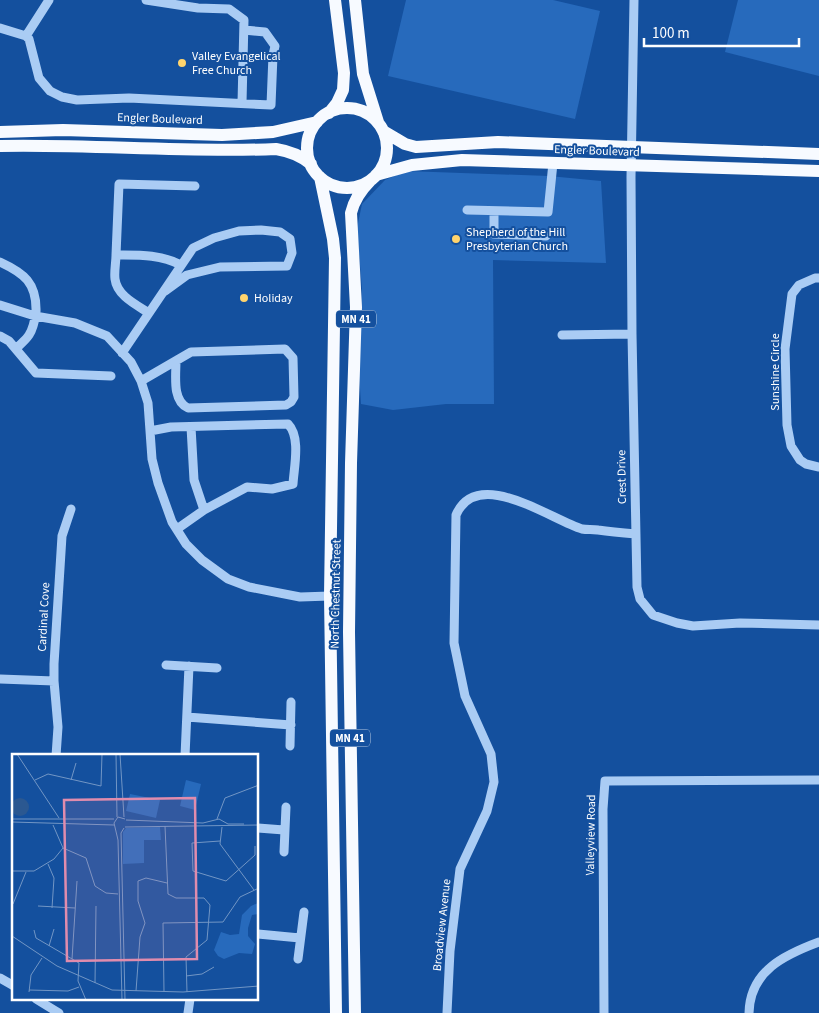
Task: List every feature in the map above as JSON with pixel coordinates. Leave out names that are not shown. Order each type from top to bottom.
[{"type":"main road","points":[[311,164],[307,150],[312,128],[337,103],[343,90],[344,73],[335,0]]},
{"type":"main road","name":"MN 41","points":[[311,164],[320,176],[333,185],[348,188],[356,187],[373,178],[385,162],[386,138],[363,74],[355,0]]},
{"type":"main road","points":[[329,112],[344,108],[360,110],[374,118],[381,128]]},
{"type":"main road","name":"Engler Boulevard","points":[[0,132],[63,130],[222,136],[273,132],[317,122]]},
{"type":"main road","name":"Engler Boulevard","points":[[381,128],[405,144],[416,147],[498,142],[819,154]]},
{"type":"main road","points":[[0,146],[276,149],[299,156],[311,164]]},
{"type":"main road","name":"Engler Boulevard","points":[[373,178],[406,166],[427,162],[462,160],[819,171]]},
{"type":"main road","name":"North Chestnut Street","points":[[320,176],[335,258],[330,596],[336,1013]]},
{"type":"main road","name":"North Chestnut Street","points":[[355,1013],[349,632],[351,463],[356,307],[351,213],[353,204],[361,190],[373,178]]},
{"type":"street","points":[[26,36],[49,0]]},
{"type":"street","points":[[146,0],[198,8],[228,10],[244,20],[242,104]]},
{"type":"street","name":"Crest Drive","points":[[634,0],[631,166],[632,334],[637,586],[640,599],[653,615],[693,626],[740,623],[819,626]]},
{"type":"street","points":[[0,28],[26,36],[29,39],[39,78],[50,91],[76,100],[129,98],[271,105],[275,46],[265,32],[244,30]]},
{"type":"street","points":[[467,210],[548,212],[553,163]]},
{"type":"street","points":[[149,313],[128,299],[119,289],[115,280],[119,184],[195,186]]},
{"type":"street","points":[[494,212],[494,234],[546,236]]},
{"type":"street","points":[[122,353],[193,248],[214,238],[239,231],[261,230],[280,232],[290,239],[292,253],[287,266],[220,267],[186,275],[165,291]]},
{"type":"street","points":[[116,254],[168,258],[181,265]]},
{"type":"street","points":[[0,262],[22,274],[31,284],[36,301],[35,316],[30,334],[16,349]]},
{"type":"street","name":"Sunshine Circle","points":[[819,278],[799,285],[792,294],[785,349],[787,425],[791,446],[800,460],[806,464],[819,467]]},
{"type":"street","points":[[0,305],[35,316],[75,323],[107,336],[131,362],[141,381],[148,403],[152,459],[158,483],[172,522],[186,544],[202,560],[228,579],[249,587],[300,598],[330,596]]},
{"type":"street","points":[[562,335],[632,334]]},
{"type":"street","points":[[0,336],[9,341],[36,373],[111,376]]},
{"type":"street","points":[[141,381],[191,352],[284,349],[293,358],[294,397],[286,405],[188,408],[182,406],[177,398],[176,361]]},
{"type":"street","points":[[150,431],[171,427],[270,423],[288,424],[293,429],[295,443],[293,484],[272,489],[247,487],[204,510],[177,530]]},
{"type":"street","points":[[191,426],[194,480],[204,510]]},
{"type":"street","name":"Broadview Avenue","points":[[447,1013],[450,951],[460,869],[486,811],[494,782],[491,754],[465,696],[454,643],[456,515],[460,506],[467,499],[479,495],[503,496],[584,529],[636,534]]},
{"type":"street","name":"Cardinal Cove","points":[[56,754],[58,728],[54,681],[62,536],[72,509]]},
{"type":"street","points":[[166,665],[216,668]]},
{"type":"street","points":[[185,754],[189,666]]},
{"type":"street","points":[[0,679],[54,681]]},
{"type":"street","points":[[290,746],[291,702]]},
{"type":"street","points":[[187,718],[291,725]]},
{"type":"street","name":"Valleyview Road","points":[[604,1013],[603,809],[606,781],[819,780]]},
{"type":"street","points":[[284,852],[286,807]]},
{"type":"street","points":[[259,828],[284,830]]},
{"type":"street","points":[[298,959],[304,912]]},
{"type":"street","points":[[259,934],[300,938]]},
{"type":"street","points":[[749,1013],[749,999],[755,985],[766,970],[800,950],[819,942]]},
{"type":"street","points":[[0,978],[12,985]]},
{"type":"street","points":[[38,1000],[59,1013]]},
{"type":"street","points":[[188,1013],[190,1000]]},
{"type":"shaded area","points":[[406,0],[553,0],[600,11],[575,119],[388,76]]},
{"type":"shaded area","points":[[738,0],[819,0],[819,76],[725,52]]},
{"type":"shaded area","points":[[406,171],[549,176],[601,181],[606,263],[493,260],[494,404],[446,404],[393,410],[361,404],[358,356],[362,289],[357,228],[362,204],[385,180]]},
{"type":"place","name":"Valley Evangelical Free Church","points":[[182,63]]},
{"type":"place","name":"Shepherd of the Hill Presbyterian Church","points":[[456,239]]},
{"type":"place","name":"Holiday","points":[[244,298]]}]
